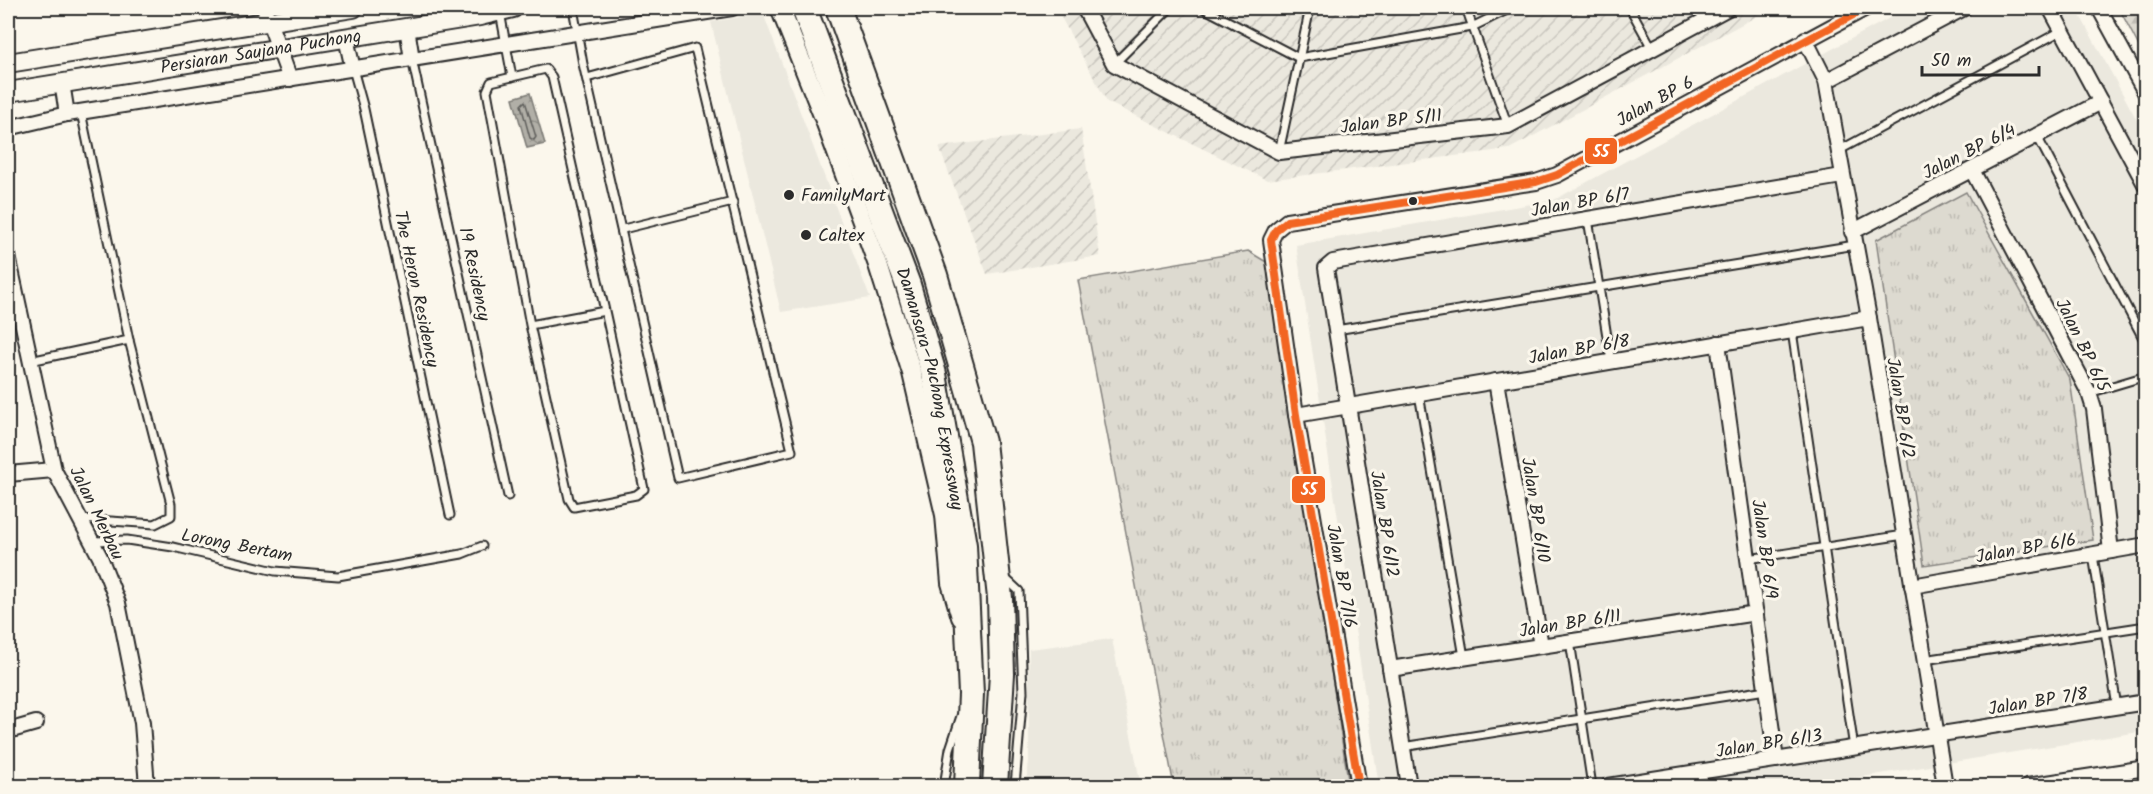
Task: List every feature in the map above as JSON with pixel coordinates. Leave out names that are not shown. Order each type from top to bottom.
[{"type":"highway","name":"Damansara–Puchong Expressway","points":[[804,8],[909,285],[934,374],[964,545],[971,694],[967,786]]},
{"type":"highway","name":"Damansara–Puchong Expressway","points":[[838,8],[931,264],[961,359],[983,442],[997,570],[1002,674],[995,786]]},
{"type":"street","name":"Persiaran Saujana Puchong","points":[[8,63],[266,14],[353,8]]},
{"type":"street","points":[[8,128],[74,113],[732,8]]},
{"type":"street","points":[[780,8],[878,265],[912,373],[945,515],[951,583],[968,641]]},
{"type":"street","points":[[1084,8],[1114,64],[1279,152]]},
{"type":"street","name":"Jalan BP 5/11","points":[[1279,152],[1508,126],[1728,8]]},
{"type":"street","name":"Jalan BP 6","points":[[1276,230],[1287,221],[1536,182],[1557,175],[1866,8]]},
{"type":"street","points":[[1826,81],[1964,8]]},
{"type":"street","points":[[2050,8],[2145,186]]},
{"type":"street","points":[[2099,8],[2145,94]]},
{"type":"street","name":"Persiaran Saujana Puchong","points":[[8,92],[507,10]]},
{"type":"street","points":[[266,14],[277,49],[290,79]]},
{"type":"street","points":[[407,28],[412,59]]},
{"type":"street","points":[[346,38],[353,69]]},
{"type":"street","name":"Jalan BP 6/2","points":[[1805,39],[1826,81],[1869,318],[1945,786]]},
{"type":"street","points":[[62,83],[74,113]]},
{"type":"street","name":"Jalan BP 6/4","points":[[1854,238],[1972,170],[2101,102]]},
{"type":"street","name":"Jalan BP 6/5","points":[[1972,170],[2089,393],[2094,409],[2111,551]]},
{"type":"street","name":"Jalan BP 6/7","points":[[1326,268],[1333,262],[1842,176]]},
{"type":"street","name":"Jalan BP 7/16","points":[[1276,230],[1271,240],[1296,415],[1359,786]]},
{"type":"street","name":"Jalan Merbau","points":[[8,256],[54,470],[92,541],[118,603],[142,723],[147,786]]},
{"type":"street","name":"Jalan BP 6/12","points":[[1326,268],[1408,786]]},
{"type":"street","name":"Jalan BP 6/8","points":[[1296,415],[1869,318]]},
{"type":"street","name":"Jalan BP 6/9","points":[[1719,343],[1776,760]]},
{"type":"street","name":"Jalan BP 6/10","points":[[1496,381],[1541,646]]},
{"type":"street","points":[[8,474],[54,470]]},
{"type":"street","name":"Jalan BP 6/6","points":[[1912,586],[2145,545]]},
{"type":"street","name":"Jalan BP 6/11","points":[[1390,669],[1756,613]]},
{"type":"street","name":"Jalan BP 7/8","points":[[1936,736],[2145,702]]},
{"type":"street","points":[[8,731],[36,723]]},
{"type":"street","name":"Jalan BP 6/13","points":[[1608,786],[1936,736]]},
{"type":"street","points":[[2027,786],[2145,768]]},
{"type":"lane","points":[[573,8],[587,78],[623,228],[678,478],[792,451],[695,48],[587,78]]},
{"type":"lane","points":[[1114,64],[1170,8]]},
{"type":"lane","points":[[1203,8],[1299,58],[1472,27],[1511,8]]},
{"type":"lane","points":[[1279,152],[1310,8]]},
{"type":"lane","points":[[1466,8],[1508,126]]},
{"type":"lane","points":[[1630,8],[1652,48]]},
{"type":"lane","points":[[507,10],[506,44],[512,77]]},
{"type":"lane","points":[[1838,151],[2063,30]]},
{"type":"lane","name":"19 Residency","points":[[412,59],[508,496]]},
{"type":"lane","name":"The Heron Residency","points":[[353,69],[364,109],[450,515]]},
{"type":"lane","points":[[546,69],[552,77],[605,311],[644,489],[636,495],[574,507],[568,499],[530,325],[487,91],[490,82],[546,69]]},
{"type":"lane","points":[[74,113],[171,504],[171,516],[154,524],[80,519]]},
{"type":"lane","points":[[2037,136],[2145,344]]},
{"type":"lane","points":[[623,228],[733,202]]},
{"type":"lane","points":[[1588,219],[1611,361]]},
{"type":"lane","points":[[1336,330],[1599,286],[1854,238]]},
{"type":"lane","points":[[530,325],[605,311]]},
{"type":"lane","points":[[1792,331],[1854,748]]},
{"type":"lane","points":[[30,361],[129,340]]},
{"type":"lane","points":[[2089,393],[2145,376]]},
{"type":"lane","points":[[1419,394],[1464,657]]},
{"type":"lane","points":[[1748,559],[1904,536]]},
{"type":"lane","name":"Lorong Bertam","points":[[92,541],[127,540],[173,547],[275,571],[338,576],[462,554],[482,546]]},
{"type":"lane","points":[[2093,555],[2117,707]]},
{"type":"lane","points":[[997,570],[1019,591],[1023,692],[1015,786]]},
{"type":"lane","points":[[1924,660],[2145,626]]},
{"type":"lane","points":[[1570,641],[1592,786]]},
{"type":"lane","points":[[1402,747],[1766,690]]},
{"type":"lane","points":[[944,786],[950,749],[971,694]]},
{"type":"shaded area","points":[[1056,8],[1772,8],[1509,149],[1267,180],[1107,102]]},
{"type":"shaded area","points":[[1908,8],[2076,8],[2145,135],[2145,731],[1806,786],[1379,786],[1296,245],[1554,200]]},
{"type":"shaded area","points":[[763,13],[870,298],[781,312],[711,22]]},
{"type":"shaded area","points":[[1081,129],[1100,256],[987,274],[939,147]]},
{"type":"shaded area","points":[[1112,639],[1141,786],[1026,786],[1029,761],[1029,649]]},
{"type":"green space","points":[[2119,8],[2145,8],[2145,58]]},
{"type":"green space","points":[[1966,192],[2070,380],[2093,540],[1924,565],[1876,240]]},
{"type":"green space","points":[[1248,251],[1268,263],[1349,786],[1174,786],[1078,280]]},
{"type":"water","points":[[530,93],[545,144],[527,148],[513,98]]},
{"type":"transit line","name":"55","points":[[1359,786],[1296,415],[1271,240],[1276,230],[1287,221],[1536,182],[1557,175],[1866,8]]},
{"type":"place","name":"FamilyMart","points":[[789,195]]},
{"type":"place","name":"Caltex","points":[[806,235]]}]
